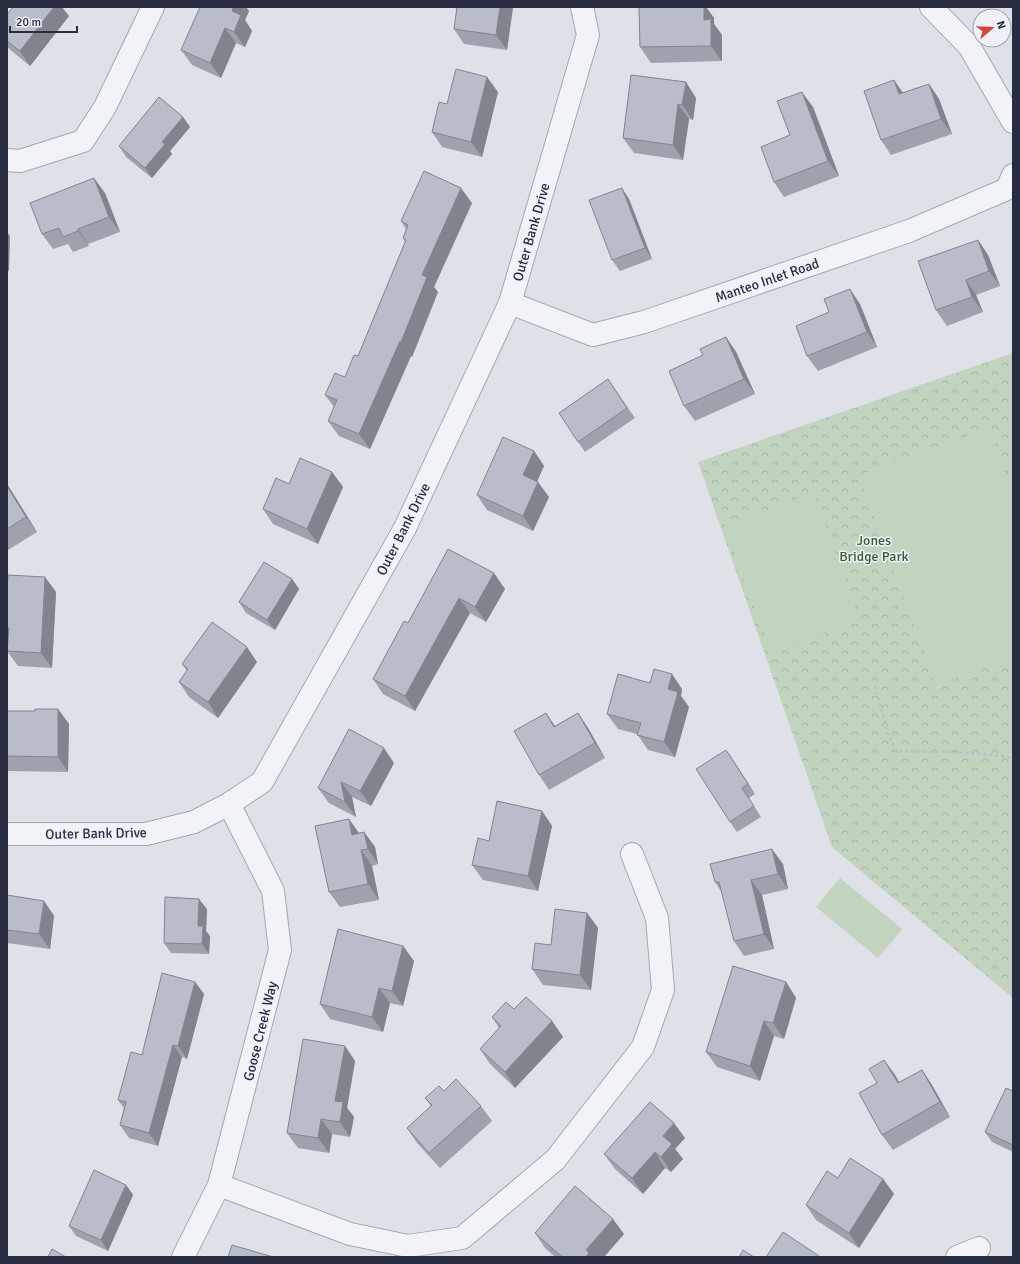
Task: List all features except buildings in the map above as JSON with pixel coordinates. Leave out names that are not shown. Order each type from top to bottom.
[{"type":"street","points":[[7,160],[20,161],[84,141],[105,107],[153,7]]},
{"type":"street","name":"Outer Bank Drive","points":[[7,834],[146,834],[194,822],[229,804],[262,782],[405,528],[510,303],[588,35],[582,7]]},
{"type":"street","points":[[931,7],[969,46],[1013,122]]},
{"type":"street","name":"Manteo Inlet Road","points":[[510,303],[593,334],[637,324],[909,231],[1007,189],[1013,175]]},
{"type":"street","name":"Goose Creek Way","points":[[183,1257],[219,1185],[280,950],[273,890],[229,804]]},
{"type":"street","points":[[219,1185],[350,1234],[408,1246],[462,1238],[555,1160],[643,1047],[664,990],[658,918],[632,854]]},
{"type":"street","points":[[957,1257],[979,1248]]},
{"type":"path","points":[[875,686],[888,734],[896,751],[946,752],[1013,758]]},
{"type":"green space","name":"Jones Bridge Park","points":[[1013,353],[1013,998],[832,847],[698,462]]},
{"type":"green space","points":[[989,428],[1013,495],[1013,657],[936,685],[859,475]]},
{"type":"green space","points":[[814,493],[860,621],[771,653],[725,525]]},
{"type":"green space","points":[[840,878],[902,929],[878,958],[816,907]]}]
